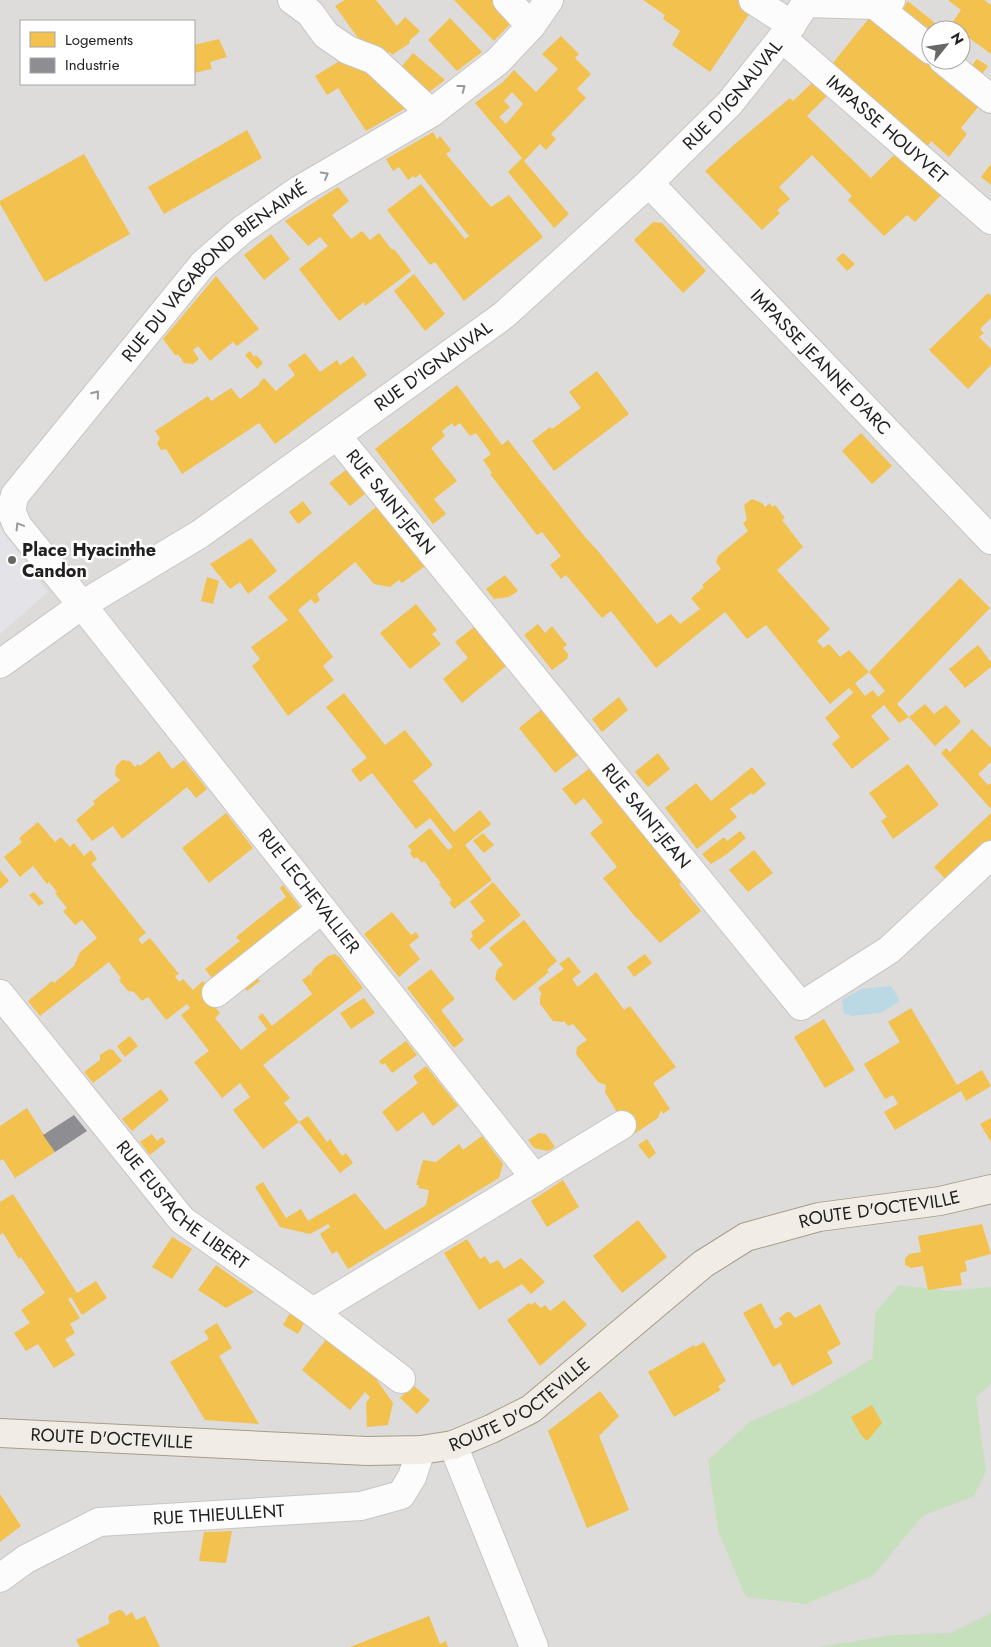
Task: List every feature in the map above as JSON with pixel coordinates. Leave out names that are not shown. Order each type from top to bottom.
[{"type":"main road","name":"ROUTE D'OCTEVILLE","points":[[0,1434],[367,1451],[421,1450],[453,1445],[531,1409],[703,1264],[746,1237],[819,1217],[940,1201],[991,1189]]},
{"type":"street","points":[[292,0],[310,13],[326,35],[348,50],[374,60],[431,113]]},
{"type":"street","points":[[507,0],[531,26]]},
{"type":"street","name":"RUE DU VAGABOND BIEN-AIMÉ","points":[[82,605],[17,525],[11,510],[15,495],[203,264],[242,230],[299,190],[431,113],[498,61],[531,26],[549,0]]},
{"type":"street","name":"IMPASSE HOUYVET","points":[[753,0],[797,16],[991,220]]},
{"type":"street","points":[[797,16],[883,2],[921,40]]},
{"type":"street","name":"RUE D'IGNAUVAL","points":[[0,664],[82,605],[200,534],[504,315],[649,183],[729,104],[797,16]]},
{"type":"street","points":[[955,70],[991,99]]},
{"type":"street","name":"IMPASSE JEANNE D'ARC","points":[[649,183],[991,540]]},
{"type":"street","name":"RUE SAINT-JEAN","points":[[337,436],[801,1006],[889,950],[991,855]]},
{"type":"street","name":"RUE LECHEVALLIER","points":[[82,605],[535,1178]]},
{"type":"street","points":[[216,993],[322,909]]},
{"type":"street","name":"RUE EUSTACHE LIBERT","points":[[0,994],[182,1220],[313,1312],[400,1379]]},
{"type":"street","points":[[313,1312],[622,1125]]},
{"type":"street","points":[[453,1445],[534,1647]]},
{"type":"street","name":"RUE THIEULLENT","points":[[0,1578],[26,1559],[99,1522],[361,1506],[401,1495],[412,1477],[421,1450]]},
{"type":"shaded area","points":[[0,0],[991,0],[991,1647],[0,1647]]},
{"type":"shaded area","name":"Place Hyacinthe Candon","points":[[0,528],[48,592],[0,634]]},
{"type":"green space","points":[[899,1285],[951,1291],[991,1287],[991,1384],[976,1397],[986,1472],[974,1496],[922,1516],[874,1575],[806,1604],[746,1597],[718,1531],[708,1460],[750,1422],[813,1394],[872,1359],[876,1312]]},
{"type":"green space","points":[[991,1613],[991,1647],[819,1647],[893,1635],[951,1633]]},
{"type":"water","points":[[891,986],[900,1001],[880,1013],[851,1016],[844,1014],[842,1000],[861,989]]},
{"type":"building: Logements","points":[[345,0],[376,0],[397,26],[405,17],[420,31],[409,41],[410,43],[392,55],[390,52],[380,58],[361,42],[335,6]]},
{"type":"building: Logements","points":[[454,0],[497,0],[515,19],[494,41]]},
{"type":"building: Logements","points":[[643,0],[744,0],[754,7],[710,72],[672,45],[680,31],[663,19],[665,15]]},
{"type":"building: Logements","points":[[948,0],[984,0],[991,5],[991,54],[971,39],[971,20],[954,20],[961,10]]},
{"type":"building: Logements","points":[[907,2],[909,2],[931,20],[921,20],[921,35],[899,17]]},
{"type":"building: Logements","points":[[874,12],[921,50],[921,70],[945,70],[983,101],[961,128],[967,134],[949,157],[931,141],[926,148],[832,64]]},
{"type":"building: Logements","points":[[450,18],[482,52],[457,71],[428,40]]},
{"type":"building: Logements","points":[[561,36],[579,54],[575,58],[591,74],[577,89],[586,98],[551,134],[556,139],[546,150],[540,144],[524,161],[569,214],[554,228],[508,172],[522,158],[475,103],[503,82],[514,70],[536,92],[558,69],[542,54]],"holes":[[[512,92],[523,104],[506,124],[499,117],[510,107],[504,101]]]},
{"type":"building: Logements","points":[[219,39],[227,57],[210,62],[212,69],[195,73],[195,45]]},
{"type":"building: Logements","points":[[413,53],[445,80],[424,96],[397,72]]},
{"type":"building: Logements","points":[[346,57],[413,104],[366,131],[338,88],[327,95],[315,76]]},
{"type":"building: Logements","points":[[977,59],[988,66],[979,78],[968,70],[971,70],[971,66]]},
{"type":"building: Logements","points":[[815,80],[829,94],[807,116],[871,178],[896,153],[942,194],[915,222],[907,215],[884,236],[848,200],[852,196],[812,155],[779,187],[790,199],[777,210],[780,213],[762,230],[705,171],[790,98],[793,101]]},
{"type":"building: Logements","points":[[247,130],[262,158],[164,214],[148,187]]},
{"type":"building: Logements","points":[[433,132],[437,139],[440,136],[451,150],[446,154],[491,207],[509,195],[543,237],[464,301],[435,262],[430,265],[387,210],[421,184],[465,239],[469,236],[420,174],[408,180],[399,167],[393,171],[386,159]]},
{"type":"building: Logements","points":[[84,154],[130,234],[45,282],[0,201]]},
{"type":"building: Logements","points":[[991,164],[991,185],[981,177]]},
{"type":"building: Logements","points":[[338,187],[349,201],[332,215],[351,239],[362,231],[370,240],[379,233],[411,271],[365,306],[364,302],[339,321],[299,269],[328,246],[320,237],[308,246],[285,221]]},
{"type":"building: Logements","points":[[653,222],[662,223],[706,271],[683,293],[634,240]]},
{"type":"building: Logements","points":[[271,234],[290,259],[264,280],[244,255]]},
{"type":"building: Logements","points":[[843,253],[855,264],[847,271],[836,259]]},
{"type":"building: Logements","points":[[414,274],[445,314],[425,331],[394,291]]},
{"type":"building: Logements","points":[[216,276],[259,329],[237,346],[233,342],[210,361],[198,346],[193,350],[199,359],[193,364],[184,363],[163,339]]},
{"type":"building: Logements","points":[[988,293],[991,296],[991,318],[980,329],[984,333],[979,337],[991,349],[991,365],[968,389],[929,350]]},
{"type":"building: Logements","points":[[250,351],[254,357],[256,355],[263,363],[257,369],[245,355]]},
{"type":"building: Logements","points":[[305,353],[320,372],[337,360],[340,365],[353,356],[367,375],[275,444],[259,423],[182,474],[166,449],[161,450],[157,443],[160,438],[155,431],[208,396],[211,401],[231,388],[240,399],[260,384],[264,378],[276,391],[295,375],[288,365]]},
{"type":"building: Logements","points":[[597,371],[629,414],[554,471],[532,441],[550,427],[552,429],[581,408],[569,392]]},
{"type":"building: Logements","points":[[457,385],[502,445],[508,440],[657,624],[671,614],[680,624],[700,609],[691,598],[704,587],[702,585],[721,569],[716,562],[718,556],[748,531],[743,523],[747,520],[744,505],[752,499],[762,503],[765,507],[770,503],[772,507],[775,505],[785,518],[782,520],[803,547],[777,570],[830,629],[817,641],[823,648],[829,644],[840,657],[849,650],[869,672],[960,578],[990,608],[897,704],[909,717],[899,723],[884,705],[871,716],[890,739],[852,769],[832,744],[840,737],[825,718],[853,693],[849,688],[830,704],[766,625],[747,639],[725,612],[656,668],[611,611],[602,618],[566,575],[561,579],[550,565],[561,556],[542,532],[537,535],[490,474],[492,473],[483,460],[491,454],[476,433],[470,436],[460,423],[454,427],[452,423],[442,431],[445,436],[431,448],[457,481],[434,499],[446,514],[433,524],[375,449]],"holes":[[[869,672],[885,691],[878,697],[873,690],[865,696],[855,683]]]},
{"type":"building: Logements","points":[[861,433],[892,466],[872,484],[842,451]]},
{"type":"building: Logements","points":[[346,470],[365,494],[350,506],[329,483]]},
{"type":"building: Logements","points":[[303,501],[312,513],[298,524],[289,512]]},
{"type":"building: Logements","points":[[376,507],[425,566],[402,583],[399,580],[390,587],[374,584],[355,562],[317,594],[320,600],[315,604],[311,599],[298,610],[333,657],[323,666],[334,680],[288,716],[252,666],[260,659],[251,647],[288,620],[268,597]]},
{"type":"building: Logements","points":[[251,538],[277,571],[248,594],[240,582],[230,589],[210,564]]},
{"type":"building: Logements","points":[[505,575],[518,591],[509,597],[494,599],[486,589]]},
{"type":"building: Logements","points":[[207,577],[219,581],[213,604],[201,601]]},
{"type":"building: Logements","points":[[416,604],[437,630],[432,634],[441,644],[410,669],[380,633]]},
{"type":"building: Logements","points":[[538,624],[545,633],[552,626],[567,645],[563,648],[568,654],[567,659],[552,670],[524,635]]},
{"type":"building: Logements","points":[[474,627],[506,666],[462,703],[443,679],[468,658],[455,642]]},
{"type":"building: Logements","points":[[978,645],[991,662],[991,667],[965,688],[949,669]]},
{"type":"building: Logements","points":[[344,693],[385,745],[405,730],[433,765],[413,781],[454,832],[480,810],[491,824],[465,845],[492,880],[454,909],[449,902],[452,900],[439,884],[441,883],[424,861],[422,863],[417,857],[414,859],[410,853],[412,851],[408,846],[430,828],[448,850],[453,847],[430,818],[416,829],[372,773],[360,782],[351,770],[367,758],[326,707]]},
{"type":"building: Logements","points":[[619,697],[628,710],[602,732],[592,719]]},
{"type":"building: Logements","points":[[925,704],[934,714],[946,705],[961,722],[935,746],[909,717]]},
{"type":"building: Logements","points":[[541,710],[578,755],[555,773],[519,728]]},
{"type":"building: Logements","points":[[972,729],[991,748],[991,762],[978,774],[988,785],[991,783],[991,809],[941,753],[946,748],[950,752]]},
{"type":"building: Logements","points":[[159,751],[172,769],[184,760],[207,789],[196,798],[187,787],[122,839],[113,826],[92,841],[76,820],[95,804],[93,801],[120,780],[115,775],[116,766],[122,760],[130,761],[135,767],[138,764],[140,766]]},
{"type":"building: Logements","points":[[658,753],[670,769],[648,787],[635,772]]},
{"type":"building: Logements","points":[[908,764],[939,805],[893,839],[881,821],[887,817],[869,793]]},
{"type":"building: Logements","points":[[752,767],[766,784],[753,795],[751,793],[730,809],[737,817],[697,849],[665,808],[696,783],[711,801]]},
{"type":"building: Logements","points":[[590,768],[681,882],[679,884],[701,911],[660,943],[603,878],[617,867],[590,833],[603,822],[584,798],[575,805],[562,789]]},
{"type":"building: Logements","points":[[226,813],[253,848],[209,883],[182,848]]},
{"type":"building: Logements","points":[[991,813],[991,843],[949,883],[934,867]]},
{"type":"building: Logements","points":[[38,822],[55,842],[61,837],[70,847],[74,843],[84,856],[91,850],[97,859],[91,864],[146,933],[138,939],[142,944],[150,938],[179,974],[175,976],[179,982],[183,979],[193,990],[203,981],[222,1004],[216,1008],[220,1013],[215,1018],[241,1050],[267,1029],[258,1017],[262,1013],[272,1026],[312,994],[302,980],[310,974],[313,978],[311,973],[315,967],[328,956],[335,954],[340,958],[363,988],[263,1065],[290,1098],[284,1103],[299,1122],[263,1149],[233,1110],[250,1097],[240,1083],[222,1098],[194,1062],[209,1051],[181,1015],[190,1008],[187,1004],[166,1020],[148,997],[142,1001],[134,992],[128,991],[109,962],[40,1016],[28,1001],[74,966],[80,952],[97,938],[82,920],[75,925],[63,911],[67,908],[55,893],[57,892],[49,882],[47,884],[33,866],[20,877],[4,857],[22,842],[19,838]]},
{"type":"building: Logements","points":[[740,831],[746,838],[727,854],[711,864],[702,854],[724,837],[727,841]]},
{"type":"building: Logements","points":[[483,833],[494,845],[484,853],[473,841]]},
{"type":"building: Logements","points":[[754,850],[773,873],[748,892],[729,870]]},
{"type":"building: Logements","points":[[0,870],[9,881],[0,889]]},
{"type":"building: Logements","points":[[493,882],[521,915],[479,950],[470,939],[473,936],[471,932],[485,921],[470,902]]},
{"type":"building: Logements","points":[[283,885],[307,916],[218,986],[205,969],[240,941],[236,937],[286,897],[280,888]]},
{"type":"building: Logements","points":[[34,892],[44,903],[39,906],[29,895]]},
{"type":"building: Logements","points":[[392,912],[411,935],[416,932],[419,937],[409,945],[420,959],[399,977],[364,934]]},
{"type":"building: Logements","points":[[524,920],[557,961],[547,970],[549,972],[514,1001],[495,979],[497,970],[503,965],[489,948]]},
{"type":"building: Logements","points":[[645,954],[652,963],[634,977],[627,967]]},
{"type":"building: Logements","points":[[569,957],[581,972],[572,979],[578,987],[596,972],[624,1010],[630,1006],[676,1067],[653,1083],[670,1109],[663,1114],[661,1110],[658,1118],[631,1136],[605,1092],[606,1085],[598,1082],[576,1054],[577,1047],[587,1040],[573,1024],[568,1026],[564,1021],[553,1021],[540,1004],[540,996],[542,994],[538,988],[564,969],[559,964]]},
{"type":"building: Logements","points":[[431,969],[455,999],[441,1010],[464,1040],[454,1048],[407,988]]},
{"type":"building: Logements","points":[[252,970],[260,981],[247,991],[239,981]]},
{"type":"building: Logements","points":[[364,998],[375,1013],[351,1029],[340,1013]]},
{"type":"building: Logements","points":[[911,1008],[957,1085],[982,1070],[991,1086],[966,1101],[961,1091],[895,1130],[884,1112],[898,1104],[893,1095],[885,1099],[864,1064],[900,1042],[888,1022]]},
{"type":"building: Logements","points":[[824,1019],[855,1070],[825,1088],[794,1037]]},
{"type":"building: Logements","points":[[130,1036],[138,1046],[125,1057],[117,1046]]},
{"type":"building: Logements","points":[[406,1041],[417,1055],[392,1073],[385,1063],[382,1065],[379,1061]]},
{"type":"building: Logements","points":[[109,1049],[113,1050],[122,1061],[93,1083],[84,1072],[100,1060],[100,1055]]},
{"type":"building: Logements","points":[[426,1066],[458,1106],[433,1126],[423,1112],[397,1132],[382,1112],[418,1083],[413,1076]]},
{"type":"building: Logements","points":[[161,1089],[169,1100],[132,1131],[122,1119]]},
{"type":"building: Logements","points":[[27,1108],[55,1152],[15,1178],[3,1159],[0,1161],[0,1126]]},
{"type":"building: Logements","points":[[308,1116],[327,1142],[330,1139],[342,1156],[346,1153],[353,1163],[340,1173],[299,1122]]},
{"type":"building: Logements","points":[[991,1118],[991,1142],[980,1124]]},
{"type":"building: Logements","points":[[539,1133],[546,1134],[555,1147],[548,1151],[534,1148],[528,1140]]},
{"type":"building: Logements","points":[[152,1134],[157,1141],[162,1137],[166,1142],[150,1155],[140,1142]]},
{"type":"building: Logements","points":[[482,1136],[503,1164],[499,1178],[348,1269],[337,1251],[332,1254],[320,1234],[330,1227],[328,1224],[310,1234],[280,1227],[255,1187],[263,1182],[286,1218],[301,1209],[308,1221],[355,1193],[385,1230],[426,1205],[429,1190],[418,1188],[419,1185],[416,1185],[423,1160],[436,1162],[459,1144],[463,1150]]},
{"type":"building: Logements","points":[[647,1139],[656,1153],[649,1159],[638,1145]]},
{"type":"building: Logements","points":[[563,1180],[579,1207],[547,1227],[531,1201]]},
{"type":"building: Logements","points":[[13,1194],[77,1293],[96,1281],[107,1298],[82,1315],[71,1297],[68,1299],[80,1318],[70,1324],[75,1333],[65,1339],[75,1355],[54,1368],[38,1344],[26,1351],[14,1333],[30,1323],[21,1310],[45,1293],[21,1257],[19,1259],[3,1233],[0,1235],[0,1202]]},
{"type":"building: Logements","points":[[638,1220],[667,1257],[622,1293],[593,1256]]},
{"type":"building: Logements","points":[[982,1224],[991,1254],[965,1261],[967,1271],[960,1273],[962,1285],[928,1290],[923,1266],[911,1268],[905,1265],[905,1259],[909,1254],[921,1252],[918,1236]]},
{"type":"building: Logements","points":[[172,1237],[192,1249],[172,1279],[152,1267]]},
{"type":"building: Logements","points":[[467,1239],[480,1259],[485,1256],[490,1264],[498,1260],[504,1269],[521,1258],[545,1282],[531,1294],[522,1284],[479,1310],[444,1253]]},
{"type":"building: Logements","points":[[216,1265],[254,1292],[226,1308],[198,1290]]},
{"type":"building: Logements","points":[[564,1300],[587,1325],[540,1366],[507,1320],[529,1303],[531,1305],[535,1302],[541,1308],[545,1305],[550,1311]]},
{"type":"building: Logements","points":[[761,1303],[775,1329],[783,1324],[779,1318],[787,1312],[790,1312],[795,1318],[820,1304],[841,1344],[827,1352],[833,1363],[792,1386],[780,1363],[773,1367],[743,1313]]},
{"type":"building: Logements","points":[[290,1313],[305,1322],[298,1334],[283,1325]]},
{"type":"building: Logements","points":[[217,1323],[232,1348],[219,1356],[259,1424],[205,1420],[170,1362],[209,1339],[204,1331]]},
{"type":"building: Logements","points":[[328,1337],[376,1379],[393,1403],[388,1425],[367,1427],[366,1403],[370,1397],[365,1392],[350,1410],[302,1370]]},
{"type":"building: Logements","points":[[704,1342],[726,1381],[718,1386],[721,1390],[674,1417],[648,1372],[694,1345],[695,1347]]},
{"type":"building: Logements","points":[[413,1385],[430,1400],[417,1414],[400,1398]]},
{"type":"building: Logements","points":[[600,1391],[619,1416],[599,1436],[629,1510],[587,1528],[548,1431]]},
{"type":"building: Logements","points":[[872,1405],[882,1423],[867,1441],[861,1435],[851,1417]]},
{"type":"building: Logements","points":[[0,1494],[21,1526],[0,1542]]},
{"type":"building: Logements","points":[[232,1531],[226,1563],[199,1561],[204,1532]]},
{"type":"building: Logements","points":[[119,1610],[123,1611],[126,1616],[132,1612],[136,1620],[145,1616],[160,1647],[80,1647],[76,1640],[110,1623],[108,1618],[110,1614]]},
{"type":"building: Logements","points":[[429,1616],[440,1644],[446,1641],[448,1647],[350,1647]]},
{"type":"building: Industrie","points":[[74,1115],[87,1131],[55,1152],[43,1135]]},
{"type":"place","name":"Place Hyacinthe Candon","points":[[12,560]]}]
